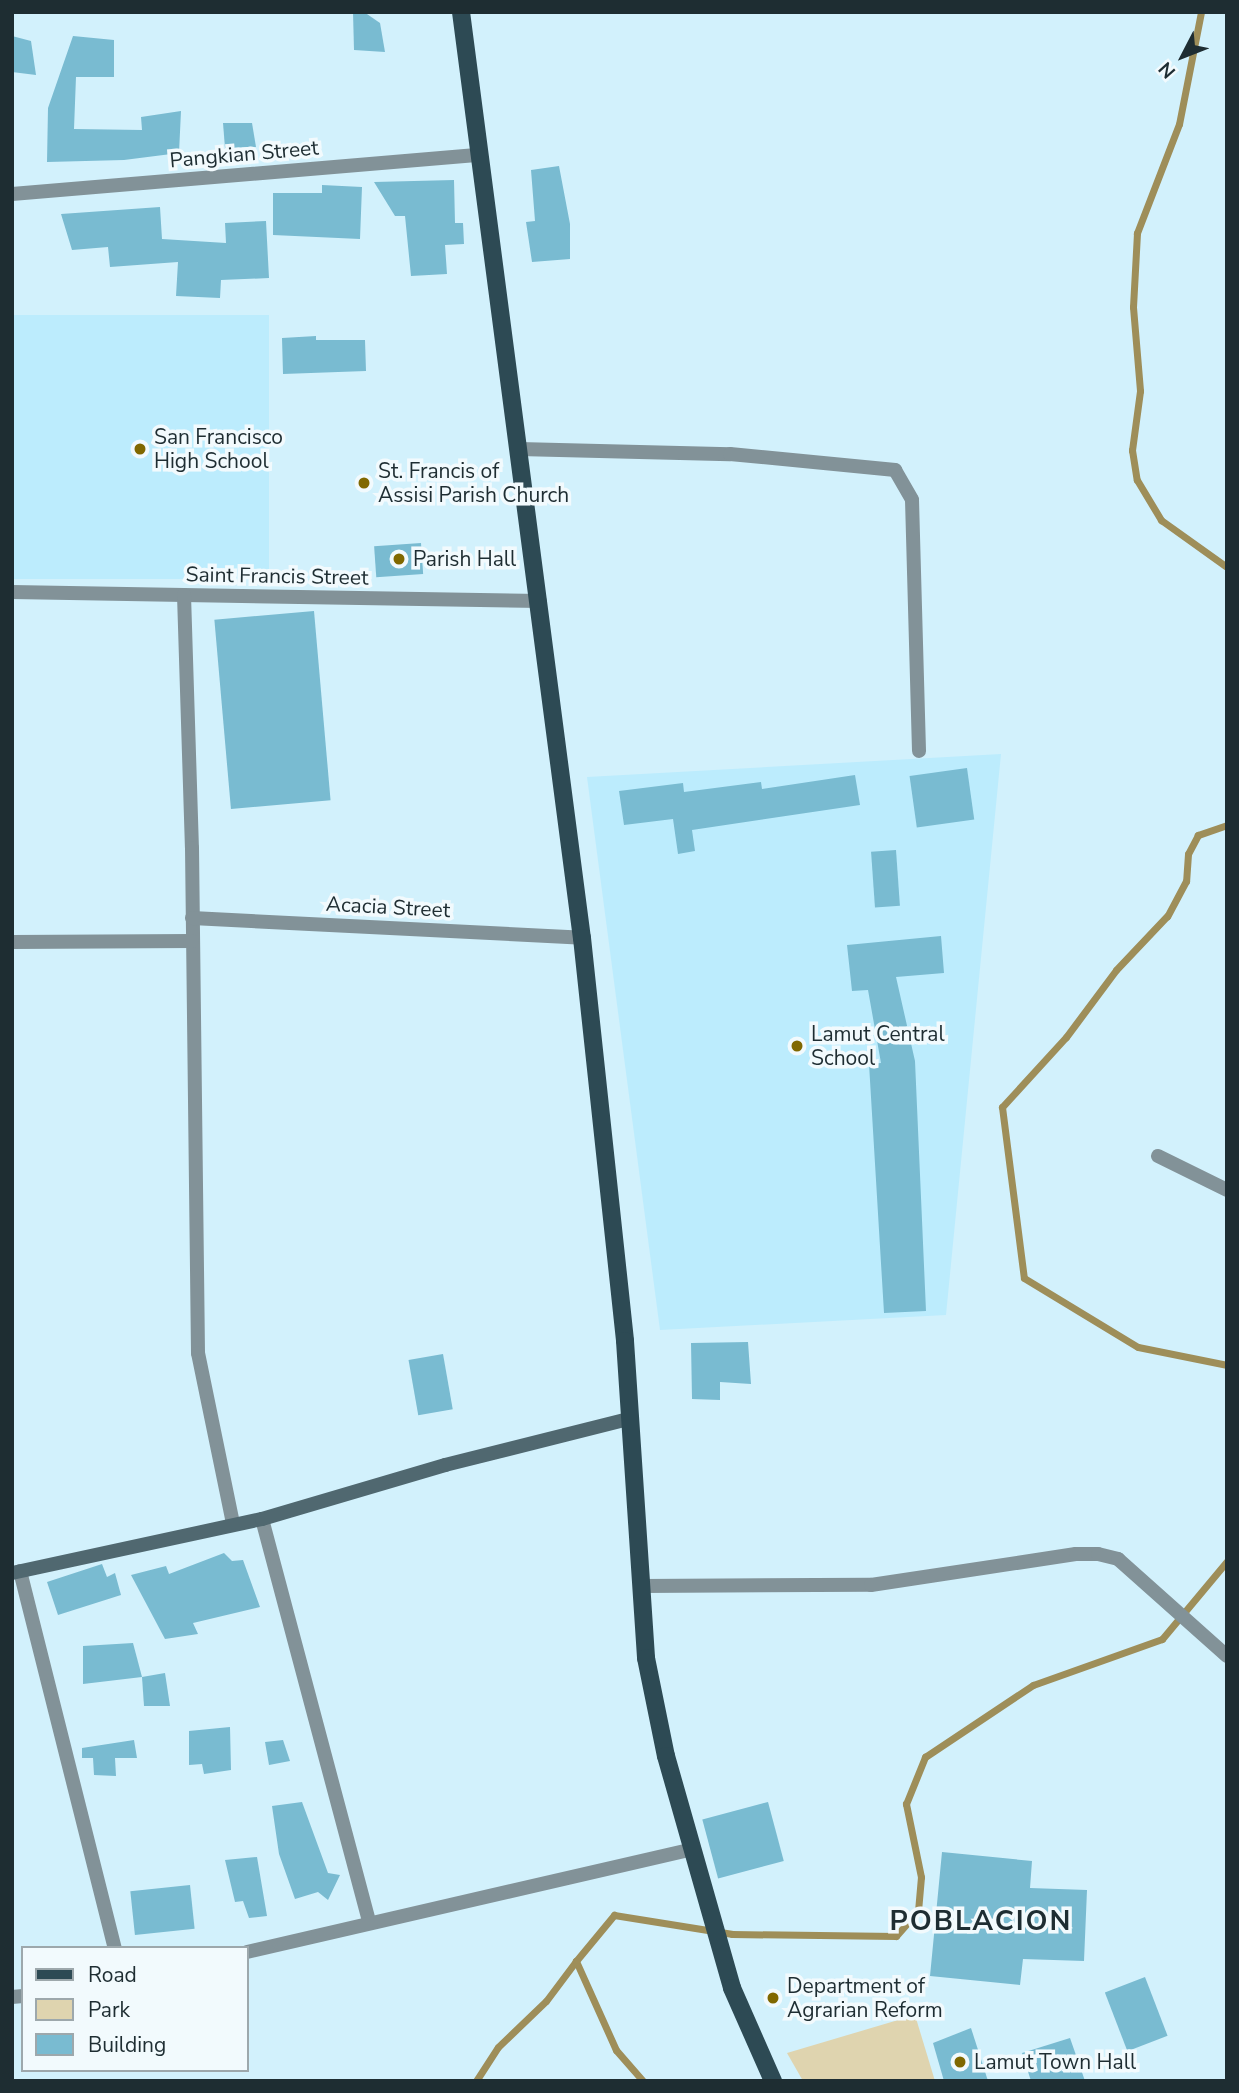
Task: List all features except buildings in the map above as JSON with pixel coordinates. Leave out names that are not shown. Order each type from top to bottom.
[{"type":"main road","points":[[461,12],[582,938],[625,1341],[628,1419],[646,1658],[666,1756],[727,1970],[747,2028],[773,2081]]},
{"type":"street","name":"Pangkian Street","points":[[12,194],[479,155]]},
{"type":"street","points":[[519,449],[730,454],[895,470],[912,500],[919,751]]},
{"type":"street","name":"Saint Francis Street","points":[[12,592],[540,601]]},
{"type":"street","points":[[184,595],[198,1353],[233,1524]]},
{"type":"street","name":"Acacia Street","points":[[192,919],[582,938]]},
{"type":"street","points":[[12,942],[192,941]]},
{"type":"street","points":[[1158,1156],[1227,1190]]},
{"type":"street","points":[[114,1946],[16,1572],[262,1519],[458,1462],[628,1419]]},
{"type":"street","points":[[262,1519],[369,1921]]},
{"type":"street","points":[[642,1586],[871,1585],[1076,1554],[1098,1554],[1118,1559],[1227,1656]]},
{"type":"street","points":[[248,1952],[369,1921],[695,1858]]},
{"type":"shaded area","name":"San Francisco High School","points":[[12,315],[269,315],[269,579],[12,579]]},
{"type":"shaded area","name":"Lamut Central School","points":[[1001,754],[946,1315],[660,1330],[587,777]]},
{"type":"green space","points":[[915,2015],[935,2081],[803,2081],[787,2053]]},
{"type":"waterway","points":[[1201,12],[1179,124],[1137,233],[1133,307],[1140,391],[1132,450],[1137,480],[1161,520],[1227,567]]},
{"type":"waterway","points":[[1227,825],[1198,835],[1188,854],[1186,881],[1167,916],[1116,970],[1066,1037],[1002,1107],[1024,1278],[1138,1347],[1227,1365]]},
{"type":"waterway","points":[[643,2081],[616,2050],[576,1961],[614,1915],[732,1934],[896,1936],[918,1911],[921,1877],[906,1804],[925,1757],[1033,1685],[1162,1639],[1227,1561]]},
{"type":"waterway","points":[[476,2081],[498,2047],[546,2001],[576,1961]]},
{"type":"place","name":"San Francisco High School","points":[[140,449]]},
{"type":"place","name":"St. Francis of Assisi Parish Church","points":[[364,483]]},
{"type":"place","name":"Parish Hall","points":[[399,559]]},
{"type":"place","name":"Lamut Central School","points":[[797,1046]]},
{"type":"place","name":"Department of Agrarian Reform","points":[[773,1998]]},
{"type":"place","name":"Lamut Town Hall","points":[[960,2062]]},
{"type":"district","name":"POBLACION","points":[[981,1921]]}]
